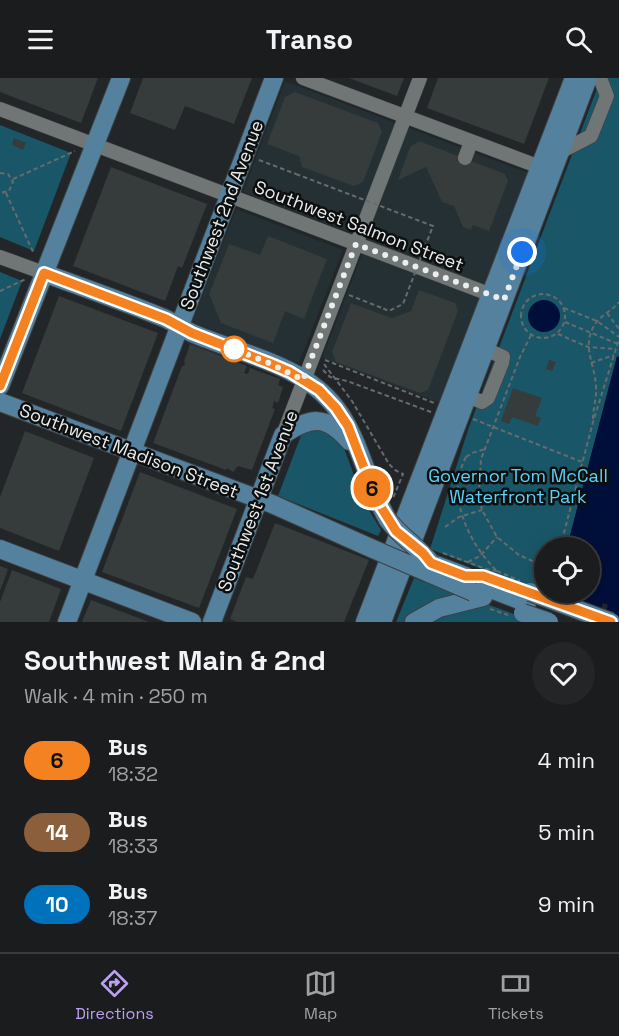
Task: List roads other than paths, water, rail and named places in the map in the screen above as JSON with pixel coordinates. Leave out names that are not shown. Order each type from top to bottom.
[{"type":"main road","points":[[0,386],[121,78]]},
{"type":"main road","name":"Southwest 2nd Avenue","points":[[67,622],[274,78]]},
{"type":"main road","points":[[365,622],[441,409],[497,297],[546,170],[574,78]]},
{"type":"main road","points":[[546,170],[560,152],[588,78]]},
{"type":"main road","points":[[44,273],[166,319],[303,380],[321,392],[348,426],[401,536],[423,553],[463,570],[611,622]]},
{"type":"main road","points":[[382,622],[485,349],[497,297]]},
{"type":"main road","name":"Southwest Madison Street","points":[[0,402],[290,512],[306,514],[374,547]]},
{"type":"main road","points":[[283,435],[305,423],[324,421],[339,429],[360,454]]},
{"type":"main road","name":"Southwest 1st Avenue","points":[[212,622],[283,435]]},
{"type":"main road","points":[[374,547],[417,563],[436,558]]},
{"type":"main road","points":[[374,547],[485,603],[549,622]]},
{"type":"main road","points":[[0,549],[192,622]]},
{"type":"main road","points":[[463,570],[478,584],[580,622]]},
{"type":"main road","points":[[414,622],[439,608],[485,603]]},
{"type":"street","points":[[303,78],[546,170]]},
{"type":"street","name":"Southwest 1st Avenue","points":[[283,435],[420,78]]},
{"type":"street","points":[[560,152],[591,136],[607,96],[600,78]]},
{"type":"street","name":"Southwest Salmon Street","points":[[0,109],[497,297]]},
{"type":"street","points":[[465,158],[471,142]]},
{"type":"street","points":[[0,257],[44,273]]},
{"type":"park label","name":"Governor Tom McCall Waterfront Park","points":[[518,486]]}]
